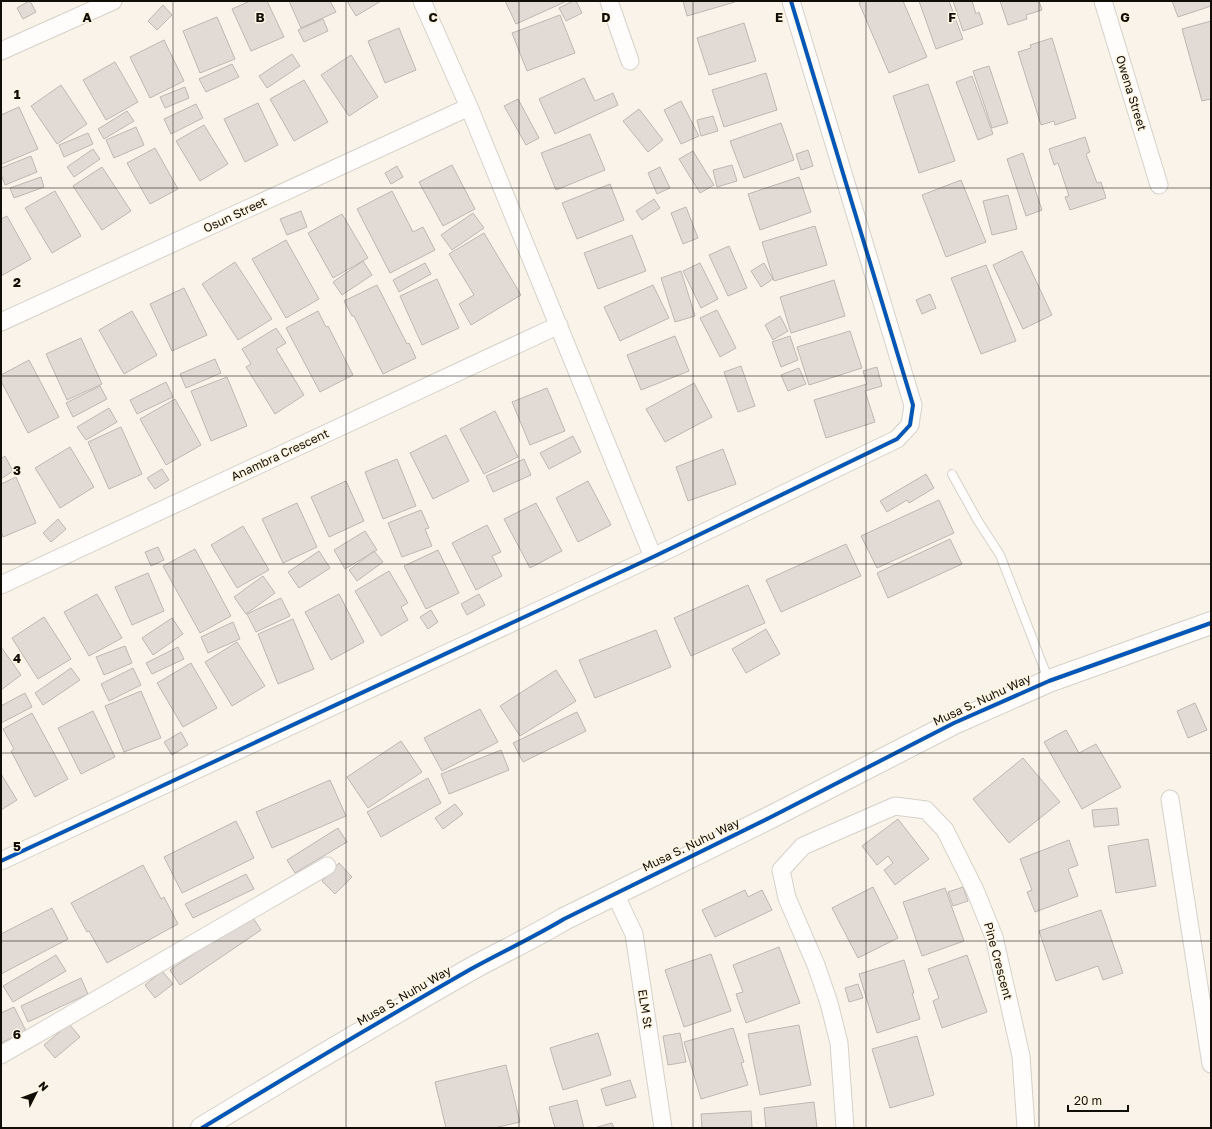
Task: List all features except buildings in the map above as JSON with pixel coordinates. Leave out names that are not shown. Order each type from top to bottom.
[{"type":"street","points":[[1,51],[113,1]]},
{"type":"street","points":[[422,1],[469,108],[653,557]]},
{"type":"street","points":[[609,1],[630,61]]},
{"type":"street","points":[[1,861],[653,557],[897,439],[910,424],[913,405],[791,1]]},
{"type":"street","name":"Owena Street","points":[[1103,1],[1159,185]]},
{"type":"street","name":"Osun Street","points":[[1,322],[469,108]]},
{"type":"street","name":"Anambra Crescent","points":[[1,585],[559,325]]},
{"type":"street","name":"Musa S. Nuhu Way","points":[[202,1128],[298,1070],[472,969],[564,919],[771,817],[954,723],[1049,680],[1211,623]]},
{"type":"street","points":[[1170,799],[1211,1064]]},
{"type":"street","name":"Pine Crescent","points":[[845,1128],[838,1043],[829,1003],[816,965],[787,898],[781,870],[803,846],[895,806],[926,810],[945,830],[975,890],[994,937],[1021,1056],[1026,1128]]},
{"type":"street","points":[[1,1055],[327,866]]},
{"type":"street","name":"ELM St","points":[[615,894],[634,934],[663,1128]]},
{"type":"lane","points":[[952,474],[978,521],[1000,555],[1049,680]]},
{"type":"cycle path","points":[[1,861],[653,557],[897,439],[910,425],[913,405],[791,1]]},
{"type":"cycle path","points":[[202,1128],[369,1028],[564,919],[771,817],[954,723],[1049,681],[1211,623]]}]
